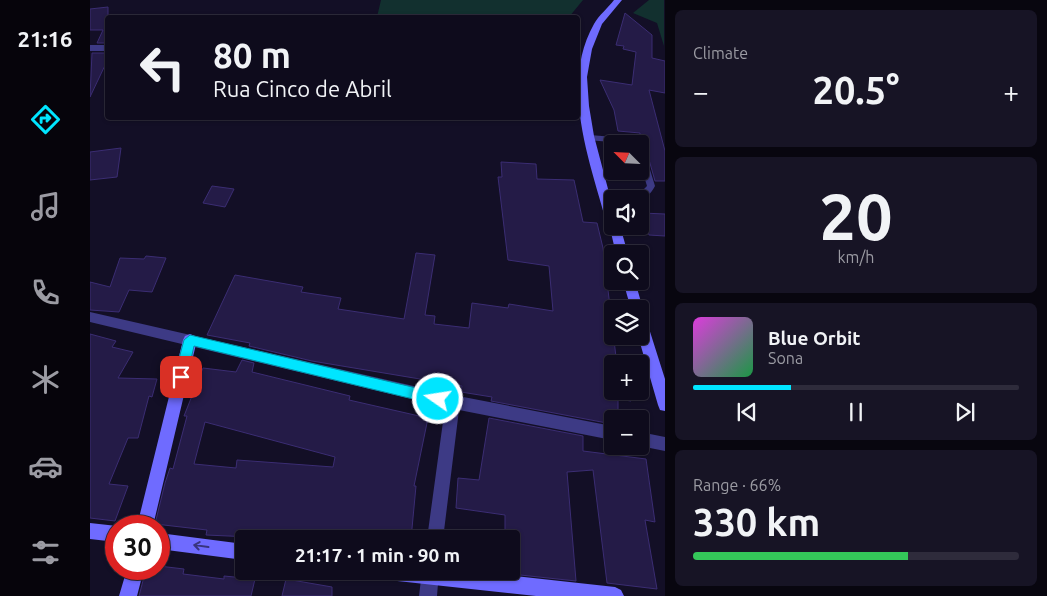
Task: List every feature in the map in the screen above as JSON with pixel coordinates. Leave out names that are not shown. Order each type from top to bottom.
[{"type":"main road","points":[[604,190],[590,138],[582,92],[587,47],[594,27],[618,0]]},
{"type":"main road","points":[[147,515],[190,340]]},
{"type":"main road","points":[[647,345],[664,405]]},
{"type":"main road","points":[[90,531],[105,533]]},
{"type":"main road","points":[[170,542],[235,551]]},
{"type":"main road","points":[[128,596],[132,580]]},
{"type":"main road","points":[[480,580],[615,596]]},
{"type":"street","points":[[90,48],[105,48]]},
{"type":"street","points":[[90,317],[453,402],[604,431]]},
{"type":"street","points":[[436,530],[453,402]]},
{"type":"street","points":[[649,441],[664,444]]},
{"type":"street","points":[[428,596],[429,580]]},
{"type":"lane","points":[[590,138],[604,139]]},
{"type":"green space","points":[[381,0],[583,0],[571,15],[377,15]]},
{"type":"green space","points":[[649,0],[664,0],[664,46],[657,23],[633,13]]},
{"type":"building","points":[[108,7],[108,15],[105,15],[105,43],[97,43],[103,30],[90,30],[90,9]]},
{"type":"building","points":[[625,13],[652,35],[652,58],[665,61],[665,93],[649,90],[665,151],[665,181],[655,181],[649,160],[649,135],[618,131],[614,110],[600,80],[632,85],[636,52],[623,49],[624,46],[616,45]]},
{"type":"building","points":[[92,53],[105,53],[105,65],[90,97]]},
{"type":"building","points":[[121,148],[117,177],[90,180],[90,152]]},
{"type":"building","points":[[501,162],[536,164],[537,179],[574,180],[583,222],[597,223],[604,256],[604,290],[608,290],[609,300],[604,300],[604,345],[615,345],[616,355],[604,355],[604,400],[618,400],[618,410],[604,410],[604,422],[491,401],[492,397],[461,392],[462,386],[312,361],[249,346],[250,343],[207,335],[235,275],[303,287],[301,292],[341,298],[338,309],[404,319],[416,253],[435,255],[425,315],[435,316],[434,324],[469,328],[472,303],[508,308],[509,304],[553,311],[549,266],[508,260],[498,177],[502,177]]},
{"type":"building","points":[[212,186],[234,189],[225,207],[203,203]]},
{"type":"building","points":[[649,213],[665,214],[665,236],[649,235]]},
{"type":"building","points":[[146,256],[166,258],[152,292],[129,290],[119,312],[90,310],[90,282],[110,287],[120,258],[144,259]]},
{"type":"building","points":[[90,334],[116,341],[112,347],[133,352],[118,378],[157,379],[152,397],[149,396],[138,438],[128,438],[109,484],[128,486],[117,515],[105,515],[105,520],[90,518]]},
{"type":"building","points":[[242,360],[254,363],[252,372],[350,396],[349,400],[428,418],[414,486],[416,486],[412,530],[235,530],[235,536],[206,535],[207,530],[170,526],[170,515],[157,515],[170,468],[173,469],[187,416],[184,416],[203,368],[236,372]],"holes":[[[205,422],[335,457],[333,467],[237,460],[236,468],[194,464]]]},
{"type":"building","points":[[489,418],[583,436],[583,451],[646,459],[655,522],[645,520],[657,589],[607,583],[593,470],[567,472],[576,581],[520,575],[520,530],[505,530],[505,515],[456,508],[458,478],[479,480]]},
{"type":"building","points":[[170,567],[184,569],[183,574],[224,579],[224,576],[235,577],[235,580],[255,580],[251,596],[139,596],[143,580],[170,580]]},
{"type":"building","points":[[286,580],[332,587],[332,596],[282,596]]},
{"type":"route","points":[[181,377],[190,340],[438,399]]}]
